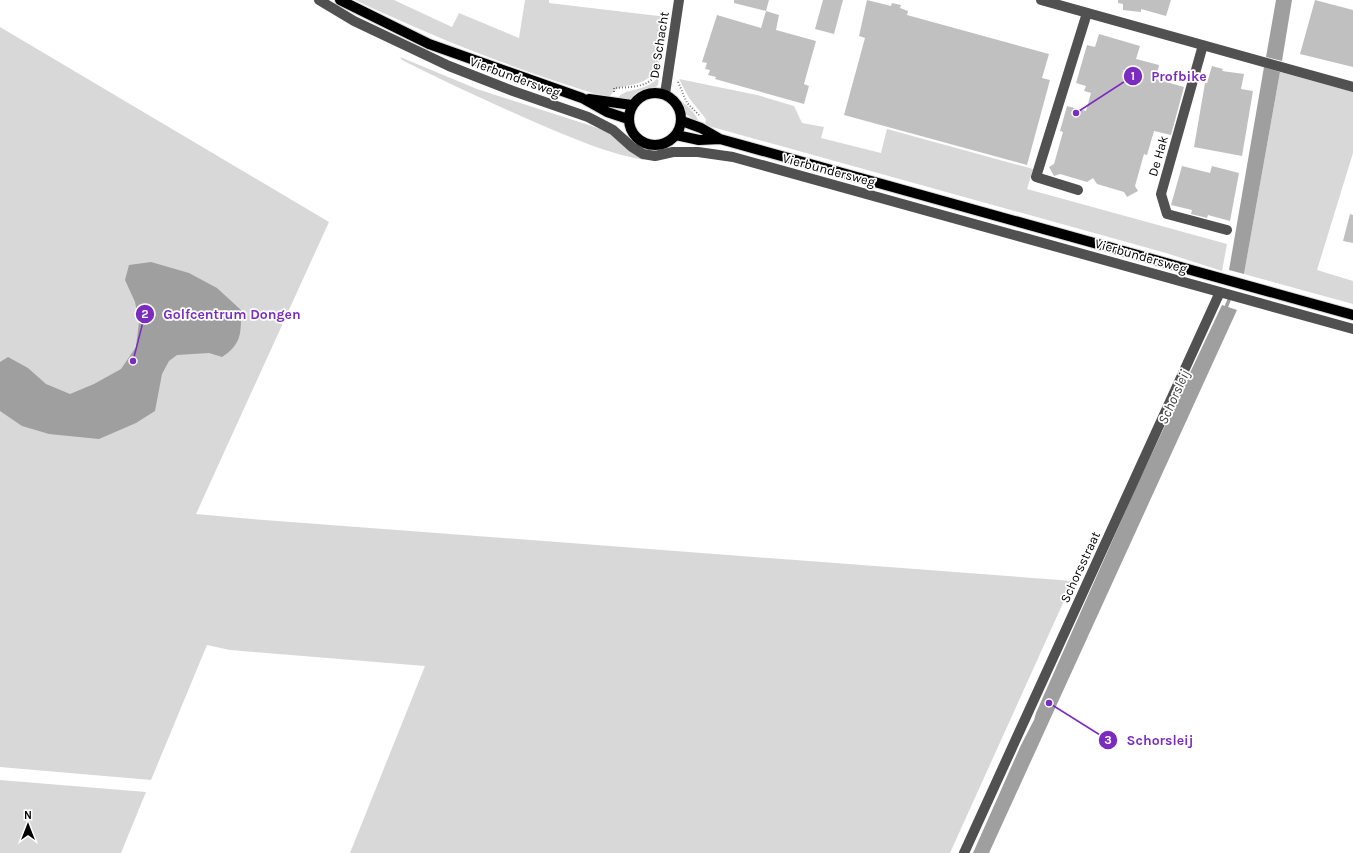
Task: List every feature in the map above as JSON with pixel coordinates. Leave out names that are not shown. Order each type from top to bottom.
[{"type":"main road","name":"Vierbundersweg","points":[[340,0],[429,44],[582,98],[607,112],[628,119]]},
{"type":"main road","points":[[656,92],[665,94],[678,105],[682,121],[676,135],[670,142],[661,145],[651,145],[642,142],[635,136],[630,128],[628,119],[632,105],[638,98],[646,94],[656,92]]},
{"type":"main road","name":"Vierbundersweg","points":[[582,98],[632,105]]},
{"type":"main road","name":"Vierbundersweg","points":[[682,121],[701,128],[720,140]]},
{"type":"main road","name":"Vierbundersweg","points":[[676,135],[699,140],[720,140],[1353,315]]},
{"type":"street","name":"Vierbundersweg","points":[[319,0],[354,21],[449,66],[512,91],[588,117],[612,130],[643,154],[655,156],[673,152],[698,152],[733,157],[1353,329]]},
{"type":"street","name":"De Schacht","points":[[665,94],[679,0]]},
{"type":"street","points":[[1040,0],[1353,86]]},
{"type":"street","points":[[1078,190],[1036,177],[1087,13]]},
{"type":"street","name":"De Hak","points":[[1203,45],[1161,194],[1167,214],[1227,230]]},
{"type":"street","points":[[927,210],[929,198]]},
{"type":"street","name":"Schorsstraat","points":[[964,853],[1220,292]]},
{"type":"shaded area","points":[[355,0],[394,0],[452,27],[459,13],[519,38],[525,0],[549,0],[549,3],[667,17],[663,48],[658,67],[652,75],[645,80],[617,89],[609,98],[480,54]]},
{"type":"shaded area","points":[[1276,0],[1292,0],[1282,61],[1266,57]]},
{"type":"shaded area","points":[[0,27],[329,222],[196,514],[1073,581],[950,853],[350,853],[425,666],[230,650],[207,645],[151,780],[0,767]]},
{"type":"shaded area","points":[[400,57],[477,89],[604,130],[634,154],[645,160],[610,151],[553,130],[439,78],[402,60]]},
{"type":"shaded area","points":[[1264,67],[1280,72],[1244,274],[1229,270]]},
{"type":"shaded area","points":[[1280,72],[1353,92],[1353,153],[1317,270],[1353,281],[1353,304],[1244,274]]},
{"type":"shaded area","points":[[659,76],[658,85],[651,92],[635,101],[616,100],[624,93],[642,88],[654,82]]},
{"type":"shaded area","points":[[679,79],[757,95],[794,106],[802,123],[824,127],[821,138],[881,153],[887,129],[1033,169],[1027,189],[1227,244],[1222,271],[1166,253],[705,125],[706,119],[689,98]]},
{"type":"shaded area","points":[[676,99],[690,109],[696,116],[699,123],[681,111]]},
{"type":"shaded area","points":[[151,262],[189,273],[217,288],[241,310],[239,337],[229,352],[222,357],[209,353],[177,355],[169,361],[162,374],[155,411],[136,423],[99,439],[49,434],[22,426],[0,411],[0,362],[8,357],[28,368],[46,384],[70,394],[94,384],[121,369],[136,347],[139,322],[135,302],[125,280],[129,265]]},
{"type":"shaded area","points":[[1222,305],[1237,310],[989,853],[973,853],[1021,745],[1034,720],[1137,485]]},
{"type":"shaded area","points":[[0,780],[146,792],[121,853],[0,853]]},
{"type":"building","points":[[734,0],[769,0],[766,11],[734,3]]},
{"type":"building","points":[[823,0],[843,0],[834,34],[815,29]]},
{"type":"building","points":[[867,0],[891,6],[892,3],[901,5],[900,8],[908,11],[907,15],[1049,54],[1042,78],[1050,80],[1027,165],[844,115],[865,38],[859,36]]},
{"type":"building","points":[[1118,0],[1171,0],[1166,16],[1141,9],[1141,12],[1123,10],[1123,4],[1118,3]]},
{"type":"building","points":[[1315,0],[1353,10],[1353,67],[1300,54]]},
{"type":"building","points":[[766,11],[779,15],[776,30],[816,41],[804,84],[809,86],[804,104],[715,79],[716,77],[708,75],[710,70],[705,69],[707,63],[702,62],[717,15],[761,28]]},
{"type":"building","points":[[1099,34],[1140,46],[1136,59],[1159,65],[1156,79],[1184,87],[1171,135],[1154,131],[1147,155],[1144,154],[1135,186],[1138,191],[1127,197],[1124,192],[1097,184],[1093,178],[1087,182],[1060,174],[1054,176],[1049,167],[1054,164],[1063,132],[1060,131],[1067,106],[1086,111],[1091,93],[1084,91],[1086,86],[1076,83],[1087,45],[1095,47]]},
{"type":"building","points":[[1212,66],[1223,69],[1222,71],[1244,74],[1241,89],[1253,91],[1242,156],[1194,147],[1205,83],[1207,83]]},
{"type":"building","points":[[1182,166],[1210,173],[1212,166],[1239,173],[1230,221],[1208,215],[1207,218],[1191,214],[1192,210],[1171,205]]},
{"type":"building","points":[[1350,214],[1353,215],[1353,243],[1343,241]]},
{"type":"waterway","name":"Schorsleij","points":[[1225,310],[1229,300]]},
{"type":"place","name":"Profbike","points":[[1076,113]]},
{"type":"place","name":"Golfcentrum Dongen","points":[[133,361]]},
{"type":"place","name":"Schorsleij","points":[[1049,703]]}]
